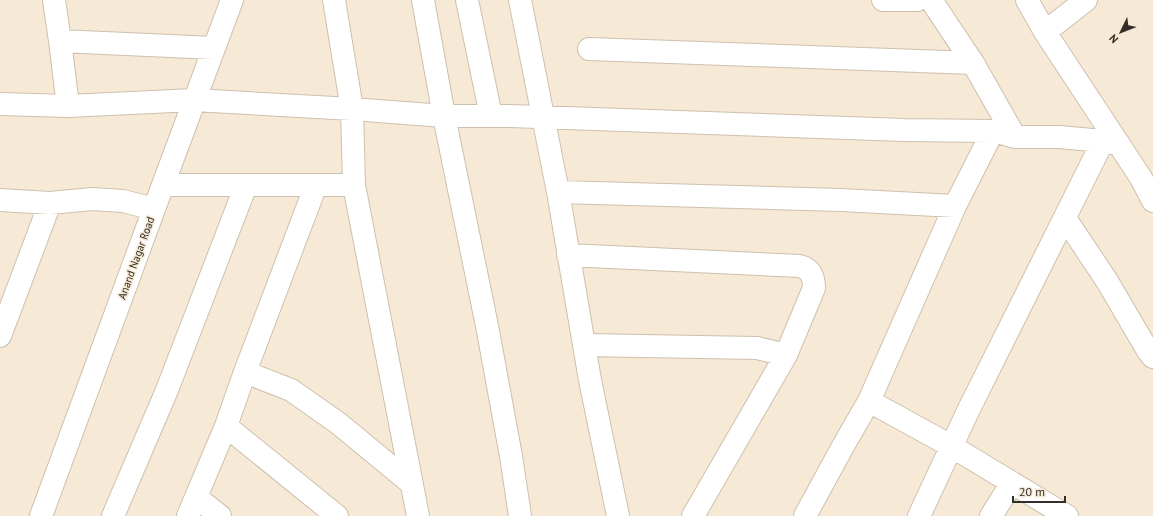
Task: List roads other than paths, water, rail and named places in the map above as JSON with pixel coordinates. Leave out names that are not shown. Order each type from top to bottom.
[{"type":"street","points":[[54,0],[68,106]]},
{"type":"street","name":"Anand Nagar Road","points":[[41,516],[232,0]]},
{"type":"street","points":[[334,0],[352,108],[354,186],[418,516]]},
{"type":"street","points":[[423,0],[444,116],[487,326],[511,456],[520,516]]},
{"type":"street","points":[[467,0],[491,116]]},
{"type":"street","points":[[520,0],[558,192],[590,380],[618,516]]},
{"type":"street","points":[[883,0],[917,0]]},
{"type":"street","points":[[931,0],[973,64],[1015,137]]},
{"type":"street","points":[[1027,0],[1111,143],[1141,178],[1153,201]]},
{"type":"street","points":[[1045,32],[1086,0]]},
{"type":"street","points":[[60,40],[214,48]]},
{"type":"street","points":[[589,49],[973,64]]},
{"type":"street","points":[[0,104],[68,106],[194,100],[352,108],[444,116],[491,116],[896,130],[993,131],[1015,137],[1059,137],[1111,143]]},
{"type":"street","points":[[805,516],[869,401],[955,206],[993,131]]},
{"type":"street","points":[[919,516],[1065,218],[1111,143]]},
{"type":"street","points":[[163,185],[354,186]]},
{"type":"street","points":[[114,516],[167,390],[246,185]]},
{"type":"street","points":[[220,516],[192,507],[226,426],[316,185]]},
{"type":"street","points":[[558,192],[841,200],[955,206]]},
{"type":"street","points":[[0,200],[50,203],[92,199],[123,201],[154,209]]},
{"type":"street","points":[[0,336],[50,203]]},
{"type":"street","points":[[1065,218],[1106,280],[1148,351],[1153,356]]},
{"type":"street","points":[[568,255],[800,266],[810,271],[814,288],[786,355],[693,516]]},
{"type":"street","points":[[584,345],[757,348],[786,355]]},
{"type":"street","points":[[245,372],[291,390],[338,423],[412,484]]},
{"type":"street","points":[[869,401],[952,446],[1067,516]]},
{"type":"street","points":[[226,426],[338,516]]},
{"type":"street","points":[[991,516],[1012,483]]}]
